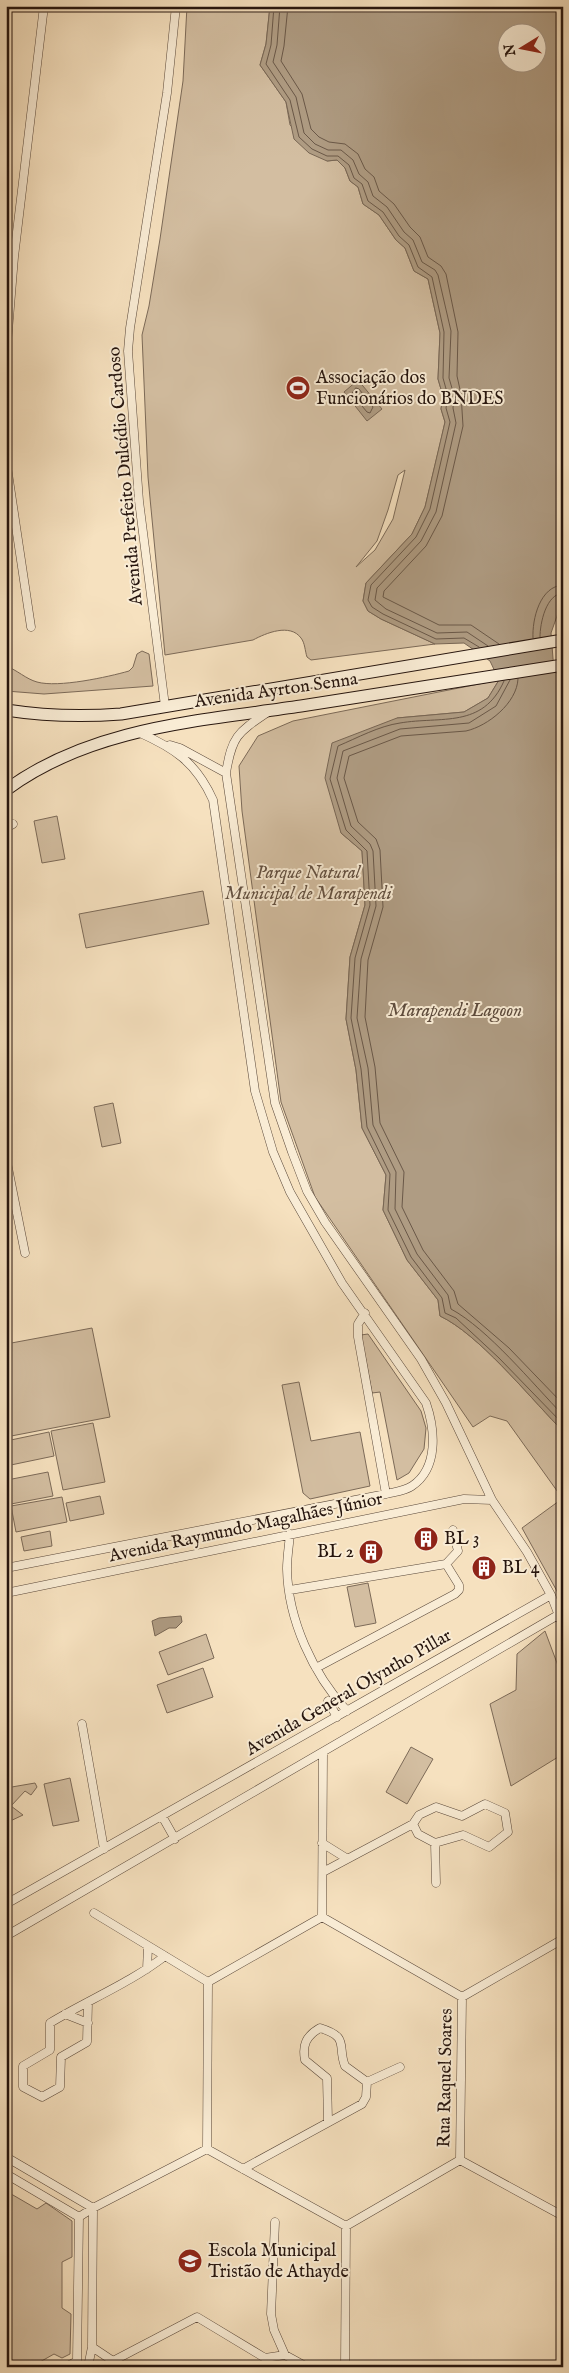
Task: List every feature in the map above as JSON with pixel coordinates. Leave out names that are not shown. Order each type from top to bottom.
[{"type":"main road","name":"Avenida Ayrton Senna","points":[[6,710],[34,714],[91,717],[563,640]]},
{"type":"main road","name":"Avenida Ayrton Senna","points":[[6,790],[66,756],[92,746],[163,726],[563,665]]},
{"type":"street","points":[[6,356],[14,257],[44,6]]},
{"type":"street","name":"Avenida Prefeito Dulcídio Cardoso","points":[[166,706],[139,501],[128,351],[167,93],[176,6]]},
{"type":"street","points":[[6,460],[30,627]]},
{"type":"street","points":[[269,711],[243,730],[236,738],[230,748],[226,773],[275,1102],[307,1192],[325,1222],[421,1359],[446,1403],[492,1500],[527,1552],[551,1595],[563,1626]]},
{"type":"street","points":[[138,732],[165,744],[180,748],[226,773]]},
{"type":"street","points":[[165,744],[199,772],[213,800],[257,1100],[273,1152],[290,1192],[342,1282],[365,1313],[358,1324],[358,1337],[386,1494]]},
{"type":"street","points":[[6,1158],[25,1253]]},
{"type":"street","name":"Avenida Raymundo Magalhães Júnior","points":[[6,1568],[386,1494],[411,1487],[420,1479],[427,1468],[433,1441],[433,1423],[426,1403],[365,1313]]},
{"type":"street","name":"Avenida Raymundo Magalhães Júnior","points":[[6,1593],[464,1499],[492,1500]]},
{"type":"street","points":[[290,1590],[446,1564],[458,1551],[454,1530]]},
{"type":"street","points":[[290,1534],[287,1570],[298,1626],[316,1668],[334,1698],[346,1711]]},
{"type":"street","points":[[316,1668],[455,1594],[459,1590],[460,1584],[446,1564]]},
{"type":"street","points":[[36,1587],[38,1596]]},
{"type":"street","name":"Avenida General Olyntho Pillar","points":[[6,1904],[551,1595]]},
{"type":"street","points":[[6,1936],[558,1615]]},
{"type":"street","points":[[328,1701],[337,1717]]},
{"type":"street","points":[[82,1724],[104,1849]]},
{"type":"street","points":[[322,1917],[323,1753]]},
{"type":"street","points":[[323,1872],[346,1858],[413,1824],[419,1814],[436,1808],[462,1816],[485,1804],[503,1811],[506,1815],[507,1834],[491,1846],[463,1835],[435,1842],[418,1834],[413,1824]]},
{"type":"street","points":[[162,1816],[175,1838]]},
{"type":"street","points":[[435,1842],[436,1883]]},
{"type":"street","points":[[322,1843],[346,1858]]},
{"type":"street","points":[[94,1912],[208,1982]]},
{"type":"street","points":[[208,1982],[322,1917]]},
{"type":"street","points":[[322,1917],[462,1997],[563,1939]]},
{"type":"street","points":[[147,1970],[148,1946]]},
{"type":"street","points":[[88,2002],[87,2042],[61,2057],[60,2087],[42,2097],[23,2087],[23,2066],[50,2050],[50,2023],[65,2014],[147,1970],[165,1956]]},
{"type":"street","points":[[207,2149],[208,1982]]},
{"type":"street","name":"Rua Raquel Soares","points":[[460,2160],[462,1997]]},
{"type":"street","points":[[65,2014],[88,2023]]},
{"type":"street","points":[[328,2121],[327,2078],[305,2060],[304,2043],[307,2038],[320,2028],[340,2040],[345,2066],[367,2082]]},
{"type":"street","points":[[367,2082],[400,2067]]},
{"type":"street","points":[[243,2169],[365,2101],[367,2082]]},
{"type":"street","points":[[207,2149],[346,2226]]},
{"type":"street","points":[[79,2217],[207,2149]]},
{"type":"street","points":[[6,2157],[93,2208]]},
{"type":"street","points":[[346,2226],[460,2160],[563,2216]]},
{"type":"street","points":[[6,2174],[79,2217]]},
{"type":"street","points":[[77,2361],[86,2367],[92,2347],[93,2208]]},
{"type":"street","points":[[77,2361],[79,2217]]},
{"type":"street","points":[[275,2222],[271,2314],[274,2330],[285,2355]]},
{"type":"street","points":[[345,2367],[346,2226]]},
{"type":"street","points":[[92,2347],[113,2361],[197,2317],[265,2358],[285,2355],[307,2367]]},
{"type":"street","points":[[66,2367],[77,2361]]},
{"type":"green space","name":"Associação dos Funcionários do BNDES","points":[[187,6],[270,6],[266,44],[260,65],[286,102],[290,125],[327,161],[337,160],[345,168],[350,181],[358,187],[363,204],[379,215],[396,240],[405,248],[414,271],[428,279],[440,333],[438,379],[443,396],[441,409],[445,422],[425,507],[412,534],[366,583],[363,601],[368,611],[381,619],[435,644],[311,660],[307,657],[301,638],[296,633],[284,630],[271,632],[253,640],[165,655],[148,477],[142,335],[149,306],[160,239],[183,81]],"holes":[[[405,470],[393,519],[375,550],[356,567],[377,541],[398,475]]]},
{"type":"green space","points":[[142,651],[149,654],[153,686],[44,694],[6,691],[6,666],[37,682],[70,683],[129,671],[133,667],[137,654]]},
{"type":"green space","name":"Parque Natural Municipal de Marapendi","points":[[499,680],[488,698],[464,712],[397,718],[341,833],[362,851],[365,905],[350,957],[346,1019],[356,1070],[362,1128],[386,1175],[383,1210],[407,1260],[438,1300],[440,1316],[470,1336],[486,1350],[558,1426],[563,1434],[563,1602],[522,1528],[559,1501],[560,1495],[507,1421],[490,1416],[473,1427],[315,1197],[281,1102],[242,811],[239,766],[258,736],[293,721]]},
{"type":"green space","points":[[57,816],[65,859],[42,863],[34,821]]},
{"type":"green space","points":[[203,891],[209,924],[86,948],[79,914]]},
{"type":"green space","points":[[113,1103],[121,1143],[102,1147],[94,1107]]},
{"type":"green space","points":[[92,1328],[110,1417],[6,1437],[6,1344]]},
{"type":"green space","points":[[368,1334],[421,1411],[426,1428],[424,1449],[409,1473],[397,1480],[380,1392],[372,1393],[361,1335]]},
{"type":"green space","points":[[299,1382],[311,1441],[360,1432],[370,1486],[310,1499],[303,1493],[282,1385]]},
{"type":"green space","points":[[93,1423],[105,1482],[63,1490],[51,1431]]},
{"type":"green space","points":[[49,1432],[54,1456],[6,1466],[6,1441]]},
{"type":"green space","points":[[48,1472],[53,1496],[11,1504],[7,1480]]},
{"type":"green space","points":[[100,1496],[104,1514],[70,1521],[66,1503]]},
{"type":"green space","points":[[62,1497],[67,1522],[16,1532],[11,1506]]},
{"type":"green space","points":[[50,1531],[52,1546],[24,1551],[21,1537]]},
{"type":"green space","points":[[368,1583],[376,1623],[355,1627],[347,1587]]},
{"type":"green space","points":[[545,1631],[563,1679],[563,1754],[511,1786],[490,1704],[516,1690],[517,1654]]},
{"type":"green space","points":[[206,1634],[214,1658],[168,1675],[159,1652]]},
{"type":"green space","points":[[203,1668],[213,1697],[167,1713],[157,1685]]},
{"type":"green space","points":[[411,1747],[433,1759],[407,1804],[386,1792]]},
{"type":"green space","points":[[70,1778],[79,1821],[53,1826],[44,1784]]},
{"type":"green space","points":[[35,1783],[37,1787],[31,1795],[25,1791],[11,1806],[23,1815],[6,1823],[6,1788]]},
{"type":"green space","points":[[6,2191],[37,2209],[46,2203],[72,2221],[72,2257],[62,2262],[62,2308],[71,2314],[70,2354],[62,2358],[54,2354],[31,2367],[6,2367]]},
{"type":"water","name":"Marapendi Lagoon","points":[[270,6],[563,6],[563,599],[551,633],[554,671],[563,679],[563,1434],[558,1426],[486,1350],[470,1336],[440,1316],[438,1300],[407,1260],[383,1210],[386,1175],[362,1128],[356,1070],[346,1019],[350,957],[365,905],[362,851],[341,833],[325,778],[332,743],[397,718],[464,712],[488,698],[499,680],[490,661],[464,643],[435,644],[381,619],[368,611],[363,601],[366,583],[412,534],[425,507],[445,422],[441,409],[443,396],[438,379],[440,333],[428,279],[414,271],[405,248],[396,240],[379,215],[363,204],[358,187],[350,181],[345,168],[337,160],[327,161],[309,153],[294,139],[286,102],[260,65],[266,44]]},
{"type":"water","points":[[358,380],[382,409],[367,421],[344,392]]},
{"type":"water","points":[[181,1616],[182,1622],[176,1628],[169,1628],[155,1636],[152,1621],[159,1618]]},
{"type":"place","name":"Associação dos Funcionários do BNDES","points":[[298,388]]},
{"type":"place","name":"BL 3","points":[[426,1539]]},
{"type":"place","name":"BL 2","points":[[371,1552]]},
{"type":"place","name":"BL 4","points":[[484,1568]]},
{"type":"place","name":"Escola Municipal Tristão de Athayde","points":[[190,2261]]}]
